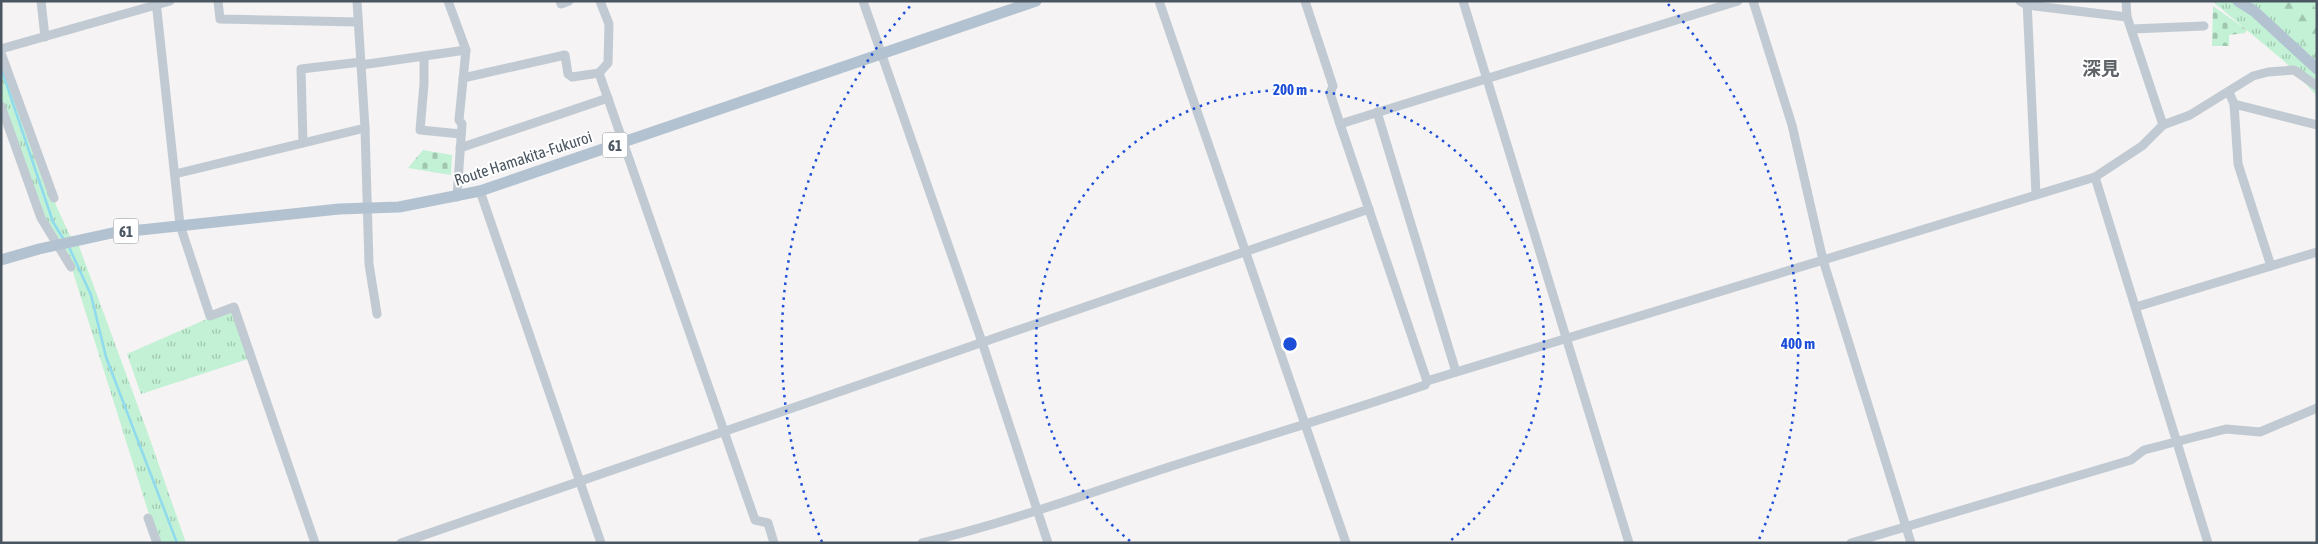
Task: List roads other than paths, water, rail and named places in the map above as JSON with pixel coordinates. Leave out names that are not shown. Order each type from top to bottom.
[{"type":"main road","name":"Route Hamakita-Fukuroi","points":[[1,260],[64,243],[112,233],[339,209],[398,207],[480,191],[881,53],[1012,5],[1036,1]]},
{"type":"main road","points":[[2238,1],[2254,11],[2317,69]]},
{"type":"street","points":[[41,1],[45,37]]},
{"type":"street","points":[[54,198],[1,51],[156,3],[170,1]]},
{"type":"street","points":[[218,1],[220,19],[358,22]]},
{"type":"street","points":[[357,1],[365,128],[369,264],[377,314]]},
{"type":"street","points":[[448,1],[466,50],[456,197]]},
{"type":"street","points":[[560,1],[561,4],[569,1]]},
{"type":"street","points":[[463,78],[565,55],[568,74],[572,77],[599,73],[608,63],[609,24],[600,1]]},
{"type":"street","points":[[863,1],[982,342],[1048,543]]},
{"type":"street","points":[[1159,1],[1346,543]]},
{"type":"street","points":[[1305,1],[1333,86],[1330,93],[1427,381]]},
{"type":"street","points":[[1463,1],[1629,543]]},
{"type":"street","points":[[1340,124],[1738,1]]},
{"type":"street","points":[[1753,1],[1792,125],[1823,260],[1911,543]]},
{"type":"street","points":[[2126,1],[2127,16],[2163,125]]},
{"type":"street","points":[[2036,194],[2025,2],[2127,16]]},
{"type":"street","points":[[156,3],[180,225],[210,316],[234,307],[315,543]]},
{"type":"street","points":[[2132,29],[2204,26]]},
{"type":"street","points":[[303,143],[301,70],[466,50]]},
{"type":"street","points":[[424,56],[424,84],[420,130],[461,134]]},
{"type":"street","points":[[922,543],[971,532],[1425,385],[1427,381],[2095,177],[2142,146],[2163,125],[2190,115],[2253,76],[2294,70],[2317,86]]},
{"type":"street","points":[[599,73],[755,520],[768,523],[774,543]]},
{"type":"street","points":[[2229,92],[2234,104],[2238,164],[2271,266]]},
{"type":"street","points":[[460,148],[608,98]]},
{"type":"street","points":[[2234,104],[2317,126]]},
{"type":"street","points":[[2,111],[41,218],[64,243],[71,267]]},
{"type":"street","points":[[1377,112],[1456,372]]},
{"type":"street","points":[[174,174],[365,128]]},
{"type":"street","points":[[2095,177],[2208,543]]},
{"type":"street","points":[[480,191],[600,543]]},
{"type":"street","points":[[401,543],[1369,209]]},
{"type":"street","points":[[2136,307],[2317,252]]},
{"type":"street","points":[[1851,543],[2131,460],[2144,450],[2226,429],[2260,432],[2317,408]]},
{"type":"street","points":[[148,518],[157,543]]},
{"type":"waterway","points":[[1,68],[53,222],[64,240]]},
{"type":"waterway","points":[[69,247],[91,295],[106,357],[177,543]]},
{"type":"district","name":"深見","points":[[2101,68]]}]
